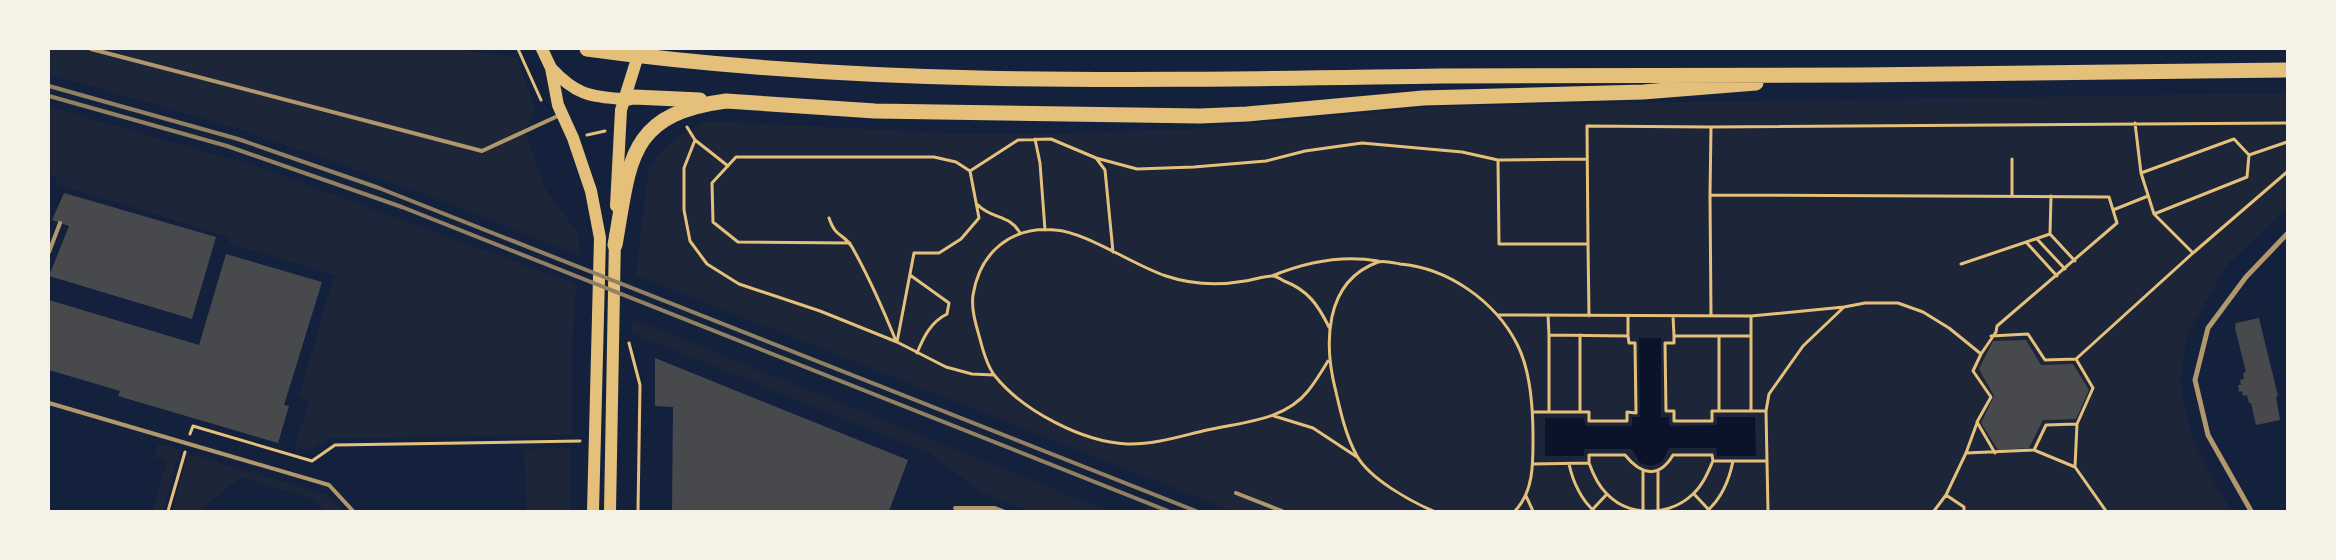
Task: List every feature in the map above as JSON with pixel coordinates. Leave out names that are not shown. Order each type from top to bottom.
[{"type":"highway","points":[[587,49],[739,66],[999,79],[1218,79],[1667,74],[1860,75],[2287,70]]},
{"type":"highway","points":[[624,99],[634,97],[726,101],[924,113],[1215,116],[1423,98],[1643,92],[1860,75]]},
{"type":"highway","points":[[615,245],[631,164],[642,140],[659,123],[680,110],[726,101]]},
{"type":"main road","points":[[542,49],[551,68],[561,115],[573,138],[591,192],[600,238],[593,511]]},
{"type":"main road","points":[[610,511],[619,335],[615,245],[620,130],[624,99],[640,49]]},
{"type":"main road","points":[[551,68],[568,85],[581,93],[624,99]]},
{"type":"street","points":[[2251,511],[2208,435],[2195,380],[2208,328],[2246,277],[2287,234]]},
{"type":"lane","points":[[91,49],[482,151],[561,115]]},
{"type":"lane","points":[[49,252],[60,223]]},
{"type":"lane","points":[[49,403],[329,484],[353,511]]},
{"type":"lane","points":[[1236,493],[1282,511]]},
{"type":"lane","points":[[955,508],[995,508],[1004,511]]},
{"type":"path","points":[[518,49],[525,65]]},
{"type":"path","points":[[2136,123],[2141,173],[2154,214],[2193,253]]},
{"type":"path","points":[[1589,316],[1587,126],[1711,127],[2287,123]]},
{"type":"path","points":[[1711,127],[1711,316]]},
{"type":"path","points":[[970,172],[1018,140],[1034,139],[1051,139],[1096,158],[1137,168],[1194,167],[1266,160],[1306,150],[1362,144],[1462,152],[1498,160],[1587,159]]},
{"type":"path","points":[[1034,139],[1040,163],[1045,230]]},
{"type":"path","points":[[2141,173],[2234,139],[2248,155],[2247,177],[2154,214]]},
{"type":"path","points":[[728,166],[695,140],[684,168],[684,210],[690,241],[707,264],[739,284],[820,311],[963,372],[994,375]]},
{"type":"path","points":[[2248,155],[2287,142]]},
{"type":"path","points":[[850,243],[738,242],[713,222],[712,183],[736,157],[934,157],[956,162],[970,172],[978,205],[979,218],[961,239],[939,253],[914,253],[896,342]]},
{"type":"path","points":[[1096,158],[1105,170],[1113,253]]},
{"type":"path","points":[[2012,159],[2012,196]]},
{"type":"path","points":[[1498,160],[1499,244],[1588,244]]},
{"type":"path","points":[[1991,336],[2028,334],[2045,360],[2076,359],[2193,253],[2287,172]]},
{"type":"path","points":[[1710,195],[2109,197],[2118,223],[1997,326],[1996,332],[1991,336],[1973,371],[1990,397],[1977,422],[1966,453],[1946,495],[1934,511]]},
{"type":"path","points":[[2051,196],[2050,234],[2075,261]]},
{"type":"path","points":[[2113,210],[2148,196]]},
{"type":"path","points":[[978,205],[986,213],[1004,218],[1015,224],[1020,233]]},
{"type":"path","points":[[829,218],[833,231],[850,243],[880,303],[896,342]]},
{"type":"path","points":[[1328,361],[1308,392],[1294,405],[1273,416],[1158,442],[1129,444],[1105,442],[1053,422],[1019,398],[994,375],[984,354],[974,320],[972,296],[979,272],[993,251],[1020,233],[1045,230],[1056,230],[1077,235],[1145,269],[1181,281],[1207,285],[1272,276],[1289,269],[1331,260],[1361,258],[1412,265],[1441,273],[1475,294],[1497,315],[1517,344],[1527,376],[1533,412],[1533,473],[1526,495],[1515,511]]},
{"type":"path","points":[[1961,264],[2050,234]]},
{"type":"path","points":[[2037,239],[2065,269]]},
{"type":"path","points":[[2026,242],[2057,276]]},
{"type":"path","points":[[1358,458],[1344,428],[1328,361],[1329,327],[1334,307],[1346,284],[1362,271],[1379,261]]},
{"type":"path","points":[[910,275],[949,303],[948,314],[937,319],[931,326],[916,353]]},
{"type":"path","points":[[1272,276],[1298,286],[1316,302],[1329,327]]},
{"type":"path","points":[[1497,315],[1752,316],[1844,307],[1864,303],[1898,303],[1923,312],[1949,328],[1981,354]]},
{"type":"path","points":[[1768,511],[1766,411],[1769,394],[1803,346],[1844,307]]},
{"type":"path","points":[[1548,315],[1549,412]]},
{"type":"path","points":[[1533,412],[1589,412],[1589,421],[1627,421],[1627,412],[1636,413],[1635,343],[1629,343],[1628,316]]},
{"type":"path","points":[[1673,316],[1674,343],[1665,343],[1666,411],[1674,411],[1674,421],[1712,421],[1712,411],[1766,411]]},
{"type":"path","points":[[1752,316],[1750,336],[1752,411]]},
{"type":"path","points":[[619,335],[629,342],[640,385],[638,511]]},
{"type":"path","points":[[1549,335],[1628,336]]},
{"type":"path","points":[[1580,335],[1580,412]]},
{"type":"path","points":[[1674,336],[1750,336]]},
{"type":"path","points":[[1719,336],[1719,411]]},
{"type":"path","points":[[2075,467],[2077,424],[2093,388],[2076,359]]},
{"type":"path","points":[[1273,416],[1313,428],[1358,458],[1407,500],[1433,511]]},
{"type":"path","points":[[1977,422],[1995,453]]},
{"type":"path","points":[[2034,450],[2046,425],[2077,424]]},
{"type":"path","points":[[168,511],[193,426],[312,461],[335,445],[580,441]]},
{"type":"path","points":[[1966,453],[2034,450],[2075,467],[2106,511]]},
{"type":"path","points":[[1673,454],[1712,454],[1713,461],[1704,481],[1694,494],[1662,511],[1639,511],[1621,504],[1607,494],[1595,478],[1589,463],[1589,455],[1625,455],[1634,466],[1643,470],[1658,470],[1667,465],[1673,454]]},
{"type":"path","points":[[1713,461],[1767,461]]},
{"type":"path","points":[[1694,494],[1708,511],[1716,503],[1725,488],[1733,461]]},
{"type":"path","points":[[1533,464],[1589,463]]},
{"type":"path","points":[[1569,464],[1572,479],[1582,498],[1592,511],[1607,494]]},
{"type":"path","points":[[1643,470],[1643,511]]},
{"type":"path","points":[[1658,470],[1658,511]]},
{"type":"path","points":[[1526,495],[1533,511]]},
{"type":"path","points":[[1946,495],[1964,507],[1964,511]]},
{"type":"shaded area","points":[[49,49],[456,49],[517,58],[536,109],[525,132],[545,188],[579,235],[579,255],[433,197],[243,130],[49,74]]},
{"type":"shaded area","points":[[2287,93],[2287,208],[2228,264],[2187,334],[2180,381],[2191,435],[2216,485],[2232,511],[1232,511],[636,275],[648,172],[665,148],[688,131],[706,121],[964,134],[1074,133],[1191,129],[1448,106]]},
{"type":"shaded area","points":[[49,107],[259,167],[576,284],[573,325],[572,435],[332,438],[309,450],[295,447],[309,400],[299,397],[334,275],[229,243],[230,237],[55,184],[58,177],[49,175]]},
{"type":"shaded area","points":[[633,319],[1109,511],[1028,511],[982,493],[929,453],[631,333]]},
{"type":"shaded area","points":[[1639,338],[1661,338],[1661,417],[1669,417],[1669,426],[1717,425],[1717,417],[1755,417],[1756,456],[1717,456],[1716,448],[1669,448],[1662,462],[1651,466],[1640,463],[1632,449],[1584,449],[1584,456],[1545,456],[1545,418],[1584,418],[1585,426],[1632,426],[1632,417],[1640,417]]},
{"type":"shaded area","points":[[158,444],[180,450],[163,511],[152,511],[167,461],[154,457]]},
{"type":"shaded area","points":[[570,448],[570,511],[527,511],[524,449]]},
{"type":"shaded area","points":[[188,454],[328,495],[342,511],[325,511],[314,499],[241,477],[199,511],[172,511]]},
{"type":"building","points":[[64,193],[216,237],[192,319],[49,276],[69,226],[52,220]]},
{"type":"building","points":[[226,254],[322,282],[284,405],[289,406],[278,443],[118,396],[120,391],[49,370],[49,300],[199,345]]},
{"type":"building","points":[[2259,318],[2278,396],[2276,397],[2280,420],[2256,425],[2251,403],[2249,403],[2247,395],[2243,396],[2242,391],[2239,392],[2238,385],[2241,385],[2240,380],[2244,379],[2243,373],[2246,372],[2235,328],[2236,323]]},
{"type":"building","points":[[2026,340],[2041,365],[2073,364],[2089,390],[2076,419],[2043,420],[2029,448],[1998,450],[1981,423],[1994,396],[1979,369],[1993,341]]},
{"type":"building","points":[[655,358],[908,460],[889,511],[672,511],[673,407],[655,406]]},
{"type":"railway","points":[[49,86],[238,139],[379,188],[1196,511]]},
{"type":"railway","points":[[49,96],[227,146],[402,207],[1168,511]]}]
